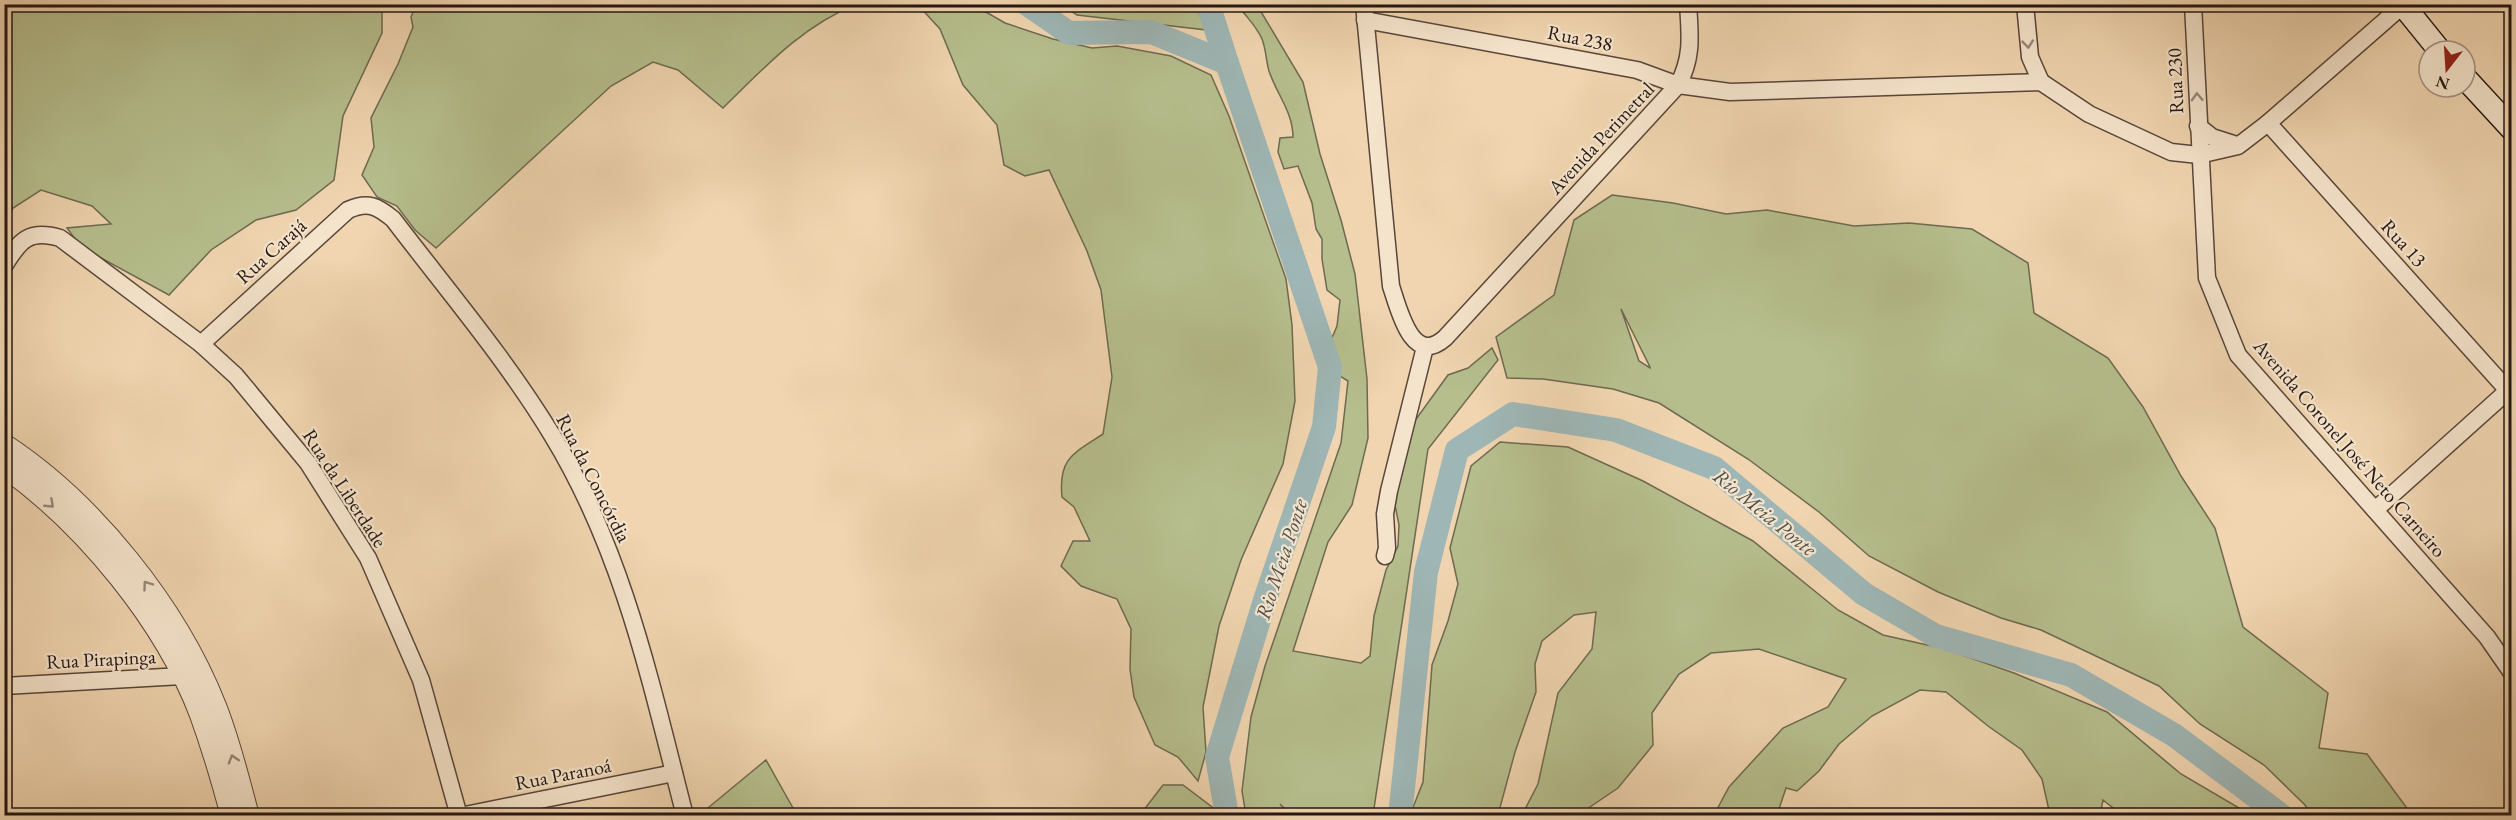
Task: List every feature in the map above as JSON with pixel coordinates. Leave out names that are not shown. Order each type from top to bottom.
[{"type":"main road","points":[[2402,5],[2430,39]]},
{"type":"main road","points":[[2477,91],[2511,129]]},
{"type":"street","points":[[1678,85],[1688,67],[1689,4]]},
{"type":"street","points":[[2025,4],[2030,57],[2041,82],[2089,114],[2170,152],[2199,155],[2238,146],[2268,123],[2402,5]]},
{"type":"street","name":"Rua 230","points":[[2193,4],[2199,155]]},
{"type":"street","points":[[1365,12],[1391,286],[1403,320],[1418,344],[1425,347],[1389,491],[1385,514],[1388,548],[1385,556]]},
{"type":"street","name":"Rua 238","points":[[1365,12],[1636,70],[1678,85]]},
{"type":"street","name":"Avenida Perimetral","points":[[1425,347],[1436,346],[1445,338],[1678,85],[1730,92],[2041,82]]},
{"type":"street","name":"Rua 13","points":[[2268,123],[2510,391]]},
{"type":"street","points":[[2198,126],[2212,137],[2238,146]]},
{"type":"street","name":"Avenida Coronel José Neto Carneiro","points":[[2199,155],[2207,278],[2238,355],[2487,637],[2511,673]]},
{"type":"street","name":"Rua Carajá","points":[[201,344],[348,210],[360,204],[376,206]]},
{"type":"street","name":"Rua da Concórdia","points":[[376,206],[393,219],[531,403],[553,437],[594,516],[639,632],[685,816]]},
{"type":"street","name":"Rua da Liberdade","points":[[4,266],[24,238],[42,233],[60,238],[201,344],[236,376],[308,463],[368,558],[421,680],[459,816]]},
{"type":"street","points":[[2375,510],[2510,391]]},
{"type":"street","points":[[4,444],[63,489],[115,543],[167,614],[191,673],[200,714],[231,816]]},
{"type":"street","points":[[4,468],[50,503],[99,553],[216,707],[249,816]]},
{"type":"street","name":"Rua Pirapinga","points":[[4,686],[191,673]]},
{"type":"street","name":"Rua Paranoá","points":[[459,816],[674,773]]},
{"type":"green space","points":[[416,4],[855,5],[818,24],[800,37],[768,64],[723,108],[678,70],[653,62],[611,86],[436,248],[415,230],[397,206],[377,197],[362,175],[374,147],[371,118],[398,64],[413,27],[411,17]]},
{"type":"green space","points":[[4,5],[382,5],[382,33],[343,116],[334,180],[296,210],[256,220],[211,250],[169,295],[81,247],[67,228],[111,224],[92,206],[41,190],[13,208],[5,225]]},
{"type":"green space","points":[[918,5],[974,5],[1005,23],[1053,39],[1092,48],[1117,46],[1171,56],[1211,75],[1229,116],[1286,279],[1292,325],[1295,401],[1283,464],[1241,560],[1219,626],[1203,707],[1206,752],[1198,781],[1178,757],[1155,745],[1134,697],[1130,669],[1131,629],[1117,599],[1081,586],[1061,566],[1073,541],[1090,541],[1074,507],[1062,497],[1063,473],[1070,458],[1076,452],[1103,434],[1112,377],[1101,290],[1087,251],[1049,170],[1025,176],[1004,165],[997,125],[963,85],[940,29]]},
{"type":"green space","points":[[1062,5],[1195,5],[1207,30],[1077,15]]},
{"type":"green space","points":[[1238,5],[1257,5],[1303,82],[1320,154],[1355,274],[1367,379],[1368,438],[1352,505],[1328,542],[1293,651],[1361,663],[1370,656],[1374,616],[1386,570],[1398,546],[1399,525],[1394,500],[1406,433],[1448,375],[1468,368],[1492,348],[1498,360],[1428,449],[1373,815],[1353,815],[1353,811],[1351,815],[1291,815],[1280,804],[1290,815],[1246,815],[1242,791],[1251,717],[1265,666],[1341,443],[1348,381],[1338,375],[1326,352],[1337,326],[1340,300],[1327,290],[1322,259],[1322,239],[1316,229],[1312,203],[1298,166],[1284,169],[1278,152],[1280,138],[1293,137],[1288,111],[1272,80],[1262,39]]},
{"type":"green space","points":[[1612,195],[1673,203],[1726,214],[1767,210],[1854,226],[1909,223],[1972,229],[2028,263],[2034,313],[2108,358],[2143,407],[2181,476],[2215,528],[2243,627],[2328,693],[2319,748],[2367,754],[2412,815],[2311,815],[2305,805],[2264,765],[2200,724],[2159,686],[2041,630],[2001,618],[1938,592],[1869,556],[1819,512],[1748,459],[1659,403],[1613,389],[1543,379],[1507,378],[1496,337],[1554,295],[1574,220]],"holes":[[[1621,309],[1650,368],[1639,361]]]},
{"type":"green space","points":[[1500,442],[1568,447],[1643,481],[1753,541],[1838,610],[1883,635],[1945,649],[2014,673],[2107,712],[2181,774],[2251,815],[2122,815],[2103,800],[2100,815],[2050,815],[2042,779],[2022,750],[1946,692],[1920,690],[1872,716],[1839,744],[1819,771],[1797,791],[1786,788],[1777,815],[1717,815],[1715,813],[1729,787],[1783,728],[1828,707],[1846,679],[1759,649],[1711,653],[1679,674],[1652,713],[1653,745],[1618,788],[1578,815],[1522,815],[1538,784],[1558,693],[1592,649],[1596,612],[1574,615],[1542,641],[1535,664],[1536,692],[1515,752],[1498,815],[1410,815],[1423,782],[1432,665],[1458,584],[1450,548],[1471,466]]},
{"type":"green space","points":[[766,760],[793,808],[813,815],[703,815],[703,812]]},
{"type":"green space","points":[[1163,785],[1183,785],[1212,807],[1213,815],[1140,815]]},
{"type":"waterway","name":"Rio Meia Ponte","points":[[1027,4],[1069,33],[1151,32],[1227,63],[1330,367],[1324,427],[1265,600],[1217,757],[1227,816]]},
{"type":"waterway","name":"Rio Meia Ponte","points":[[1208,4],[1227,63]]},
{"type":"waterway","name":"Rio Meia Ponte","points":[[1400,816],[1426,572],[1457,450],[1513,414],[1616,430],[1714,468],[1864,594],[1936,636],[2071,675],[2174,735],[2282,816]]}]
